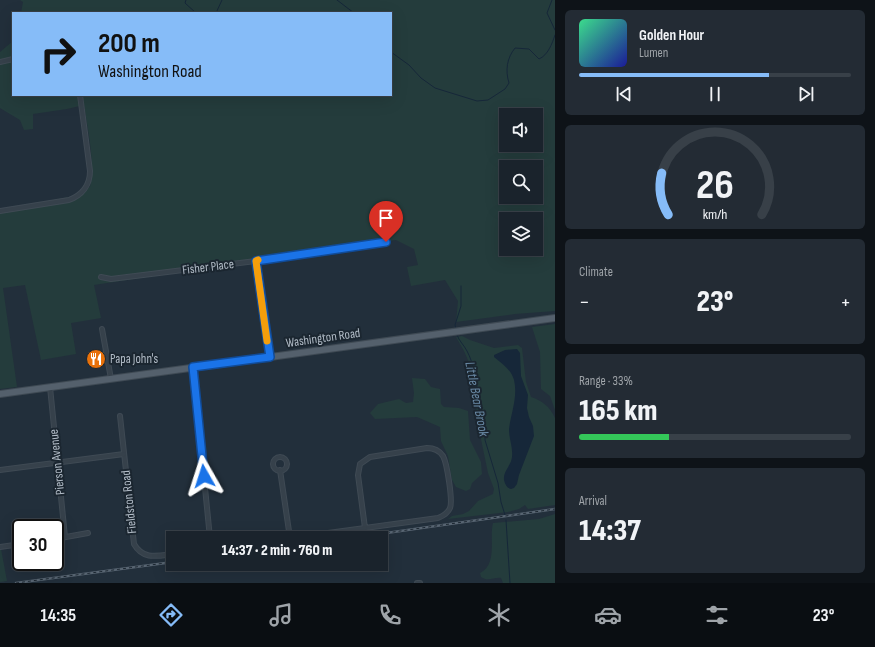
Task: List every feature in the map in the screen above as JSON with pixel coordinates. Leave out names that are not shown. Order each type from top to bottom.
[{"type":"main road","name":"Washington Road","points":[[0,394],[555,318]]},
{"type":"street","points":[[0,62],[12,59]]},
{"type":"street","points":[[0,211],[69,200],[79,195],[86,188],[90,171],[80,96]]},
{"type":"street","name":"Fisher Place","points":[[101,277],[111,279],[256,261],[386,242]]},
{"type":"street","points":[[256,261],[270,357]]},
{"type":"street","points":[[102,329],[111,378]]},
{"type":"street","points":[[193,367],[209,531]]},
{"type":"street","name":"Pierson Avenue","points":[[50,387],[65,537]]},
{"type":"street","name":"Fieldston Road","points":[[120,416],[134,544],[142,553],[150,557],[166,555]]},
{"type":"street","points":[[342,531],[365,528],[438,518],[445,514],[450,509],[451,501],[445,461],[442,454],[435,449],[427,448],[370,457],[363,461],[358,472],[365,528]]},
{"type":"street","points":[[0,470],[124,454]]},
{"type":"street","points":[[280,470],[289,531]]},
{"type":"street","points":[[65,537],[88,533]]},
{"type":"street","points":[[0,547],[12,545]]},
{"type":"green space","points":[[20,0],[555,0],[555,311],[515,314],[456,322],[458,301],[445,280],[411,286],[407,267],[418,265],[414,249],[396,240],[94,285],[101,318],[71,323],[76,354],[41,360],[25,285],[3,288],[17,387],[0,389],[0,210],[79,195],[86,188],[90,187],[92,167],[84,105],[33,114],[33,129],[24,130],[20,120],[0,108],[0,52],[12,42],[12,96],[392,96],[392,12],[21,12],[23,2]]},
{"type":"green space","points":[[555,324],[555,410],[550,396],[541,389],[540,352],[532,327]]},
{"type":"green space","points":[[462,336],[494,348],[518,345],[522,348],[526,382],[531,397],[546,405],[555,418],[555,505],[528,509],[525,505],[519,509],[508,512],[448,519],[452,516],[469,511],[478,501],[493,494],[494,489],[488,473],[477,420],[471,367],[456,337]]},
{"type":"green space","points":[[412,378],[425,379],[431,387],[440,389],[441,404],[444,407],[459,408],[468,411],[470,440],[481,462],[482,474],[472,483],[470,489],[466,491],[456,487],[452,480],[448,456],[441,441],[440,427],[417,417],[375,419],[370,413],[378,404],[399,399],[406,403],[413,402],[414,393]]},
{"type":"green space","points":[[555,514],[555,583],[503,583],[501,578],[489,579],[481,577],[480,573],[486,569],[491,557],[493,523],[539,519]]},
{"type":"green space","points":[[0,549],[7,581],[0,582]]},
{"type":"water","points":[[517,349],[520,353],[521,376],[528,395],[527,408],[533,426],[534,436],[517,484],[511,489],[506,485],[504,477],[512,457],[509,429],[515,399],[515,386],[511,373],[494,357],[494,355],[505,350]]},
{"type":"waterway","points":[[186,0],[185,3],[195,12]]},
{"type":"waterway","points":[[216,12],[222,0]]},
{"type":"waterway","points":[[337,0],[353,12]]},
{"type":"waterway","points":[[552,0],[547,13],[555,30]]},
{"type":"waterway","points":[[392,53],[409,65],[421,78],[435,88],[477,101],[488,100],[505,89],[509,83],[507,73],[508,64],[510,56],[515,48],[529,49],[539,59],[547,52],[555,35]]},
{"type":"waterway","name":"Little Bear Brook","points":[[456,329],[455,325],[461,306],[461,286]]},
{"type":"waterway","name":"Little Bear Brook","points":[[457,335],[467,351],[473,367],[477,385],[477,396],[485,429],[485,440],[498,483],[505,515]]},
{"type":"waterway","name":"Little Bear Brook","points":[[506,520],[510,583]]},
{"type":"railway","points":[[388,533],[555,509]]},
{"type":"railway","points":[[16,583],[166,563]]},
{"type":"slow traffic","points":[[258,260],[256,261],[267,341]]},
{"type":"place","name":"Papa John's","points":[[96,359]]},
{"type":"route","points":[[204,476],[193,367],[270,357],[256,261],[386,242]]}]
